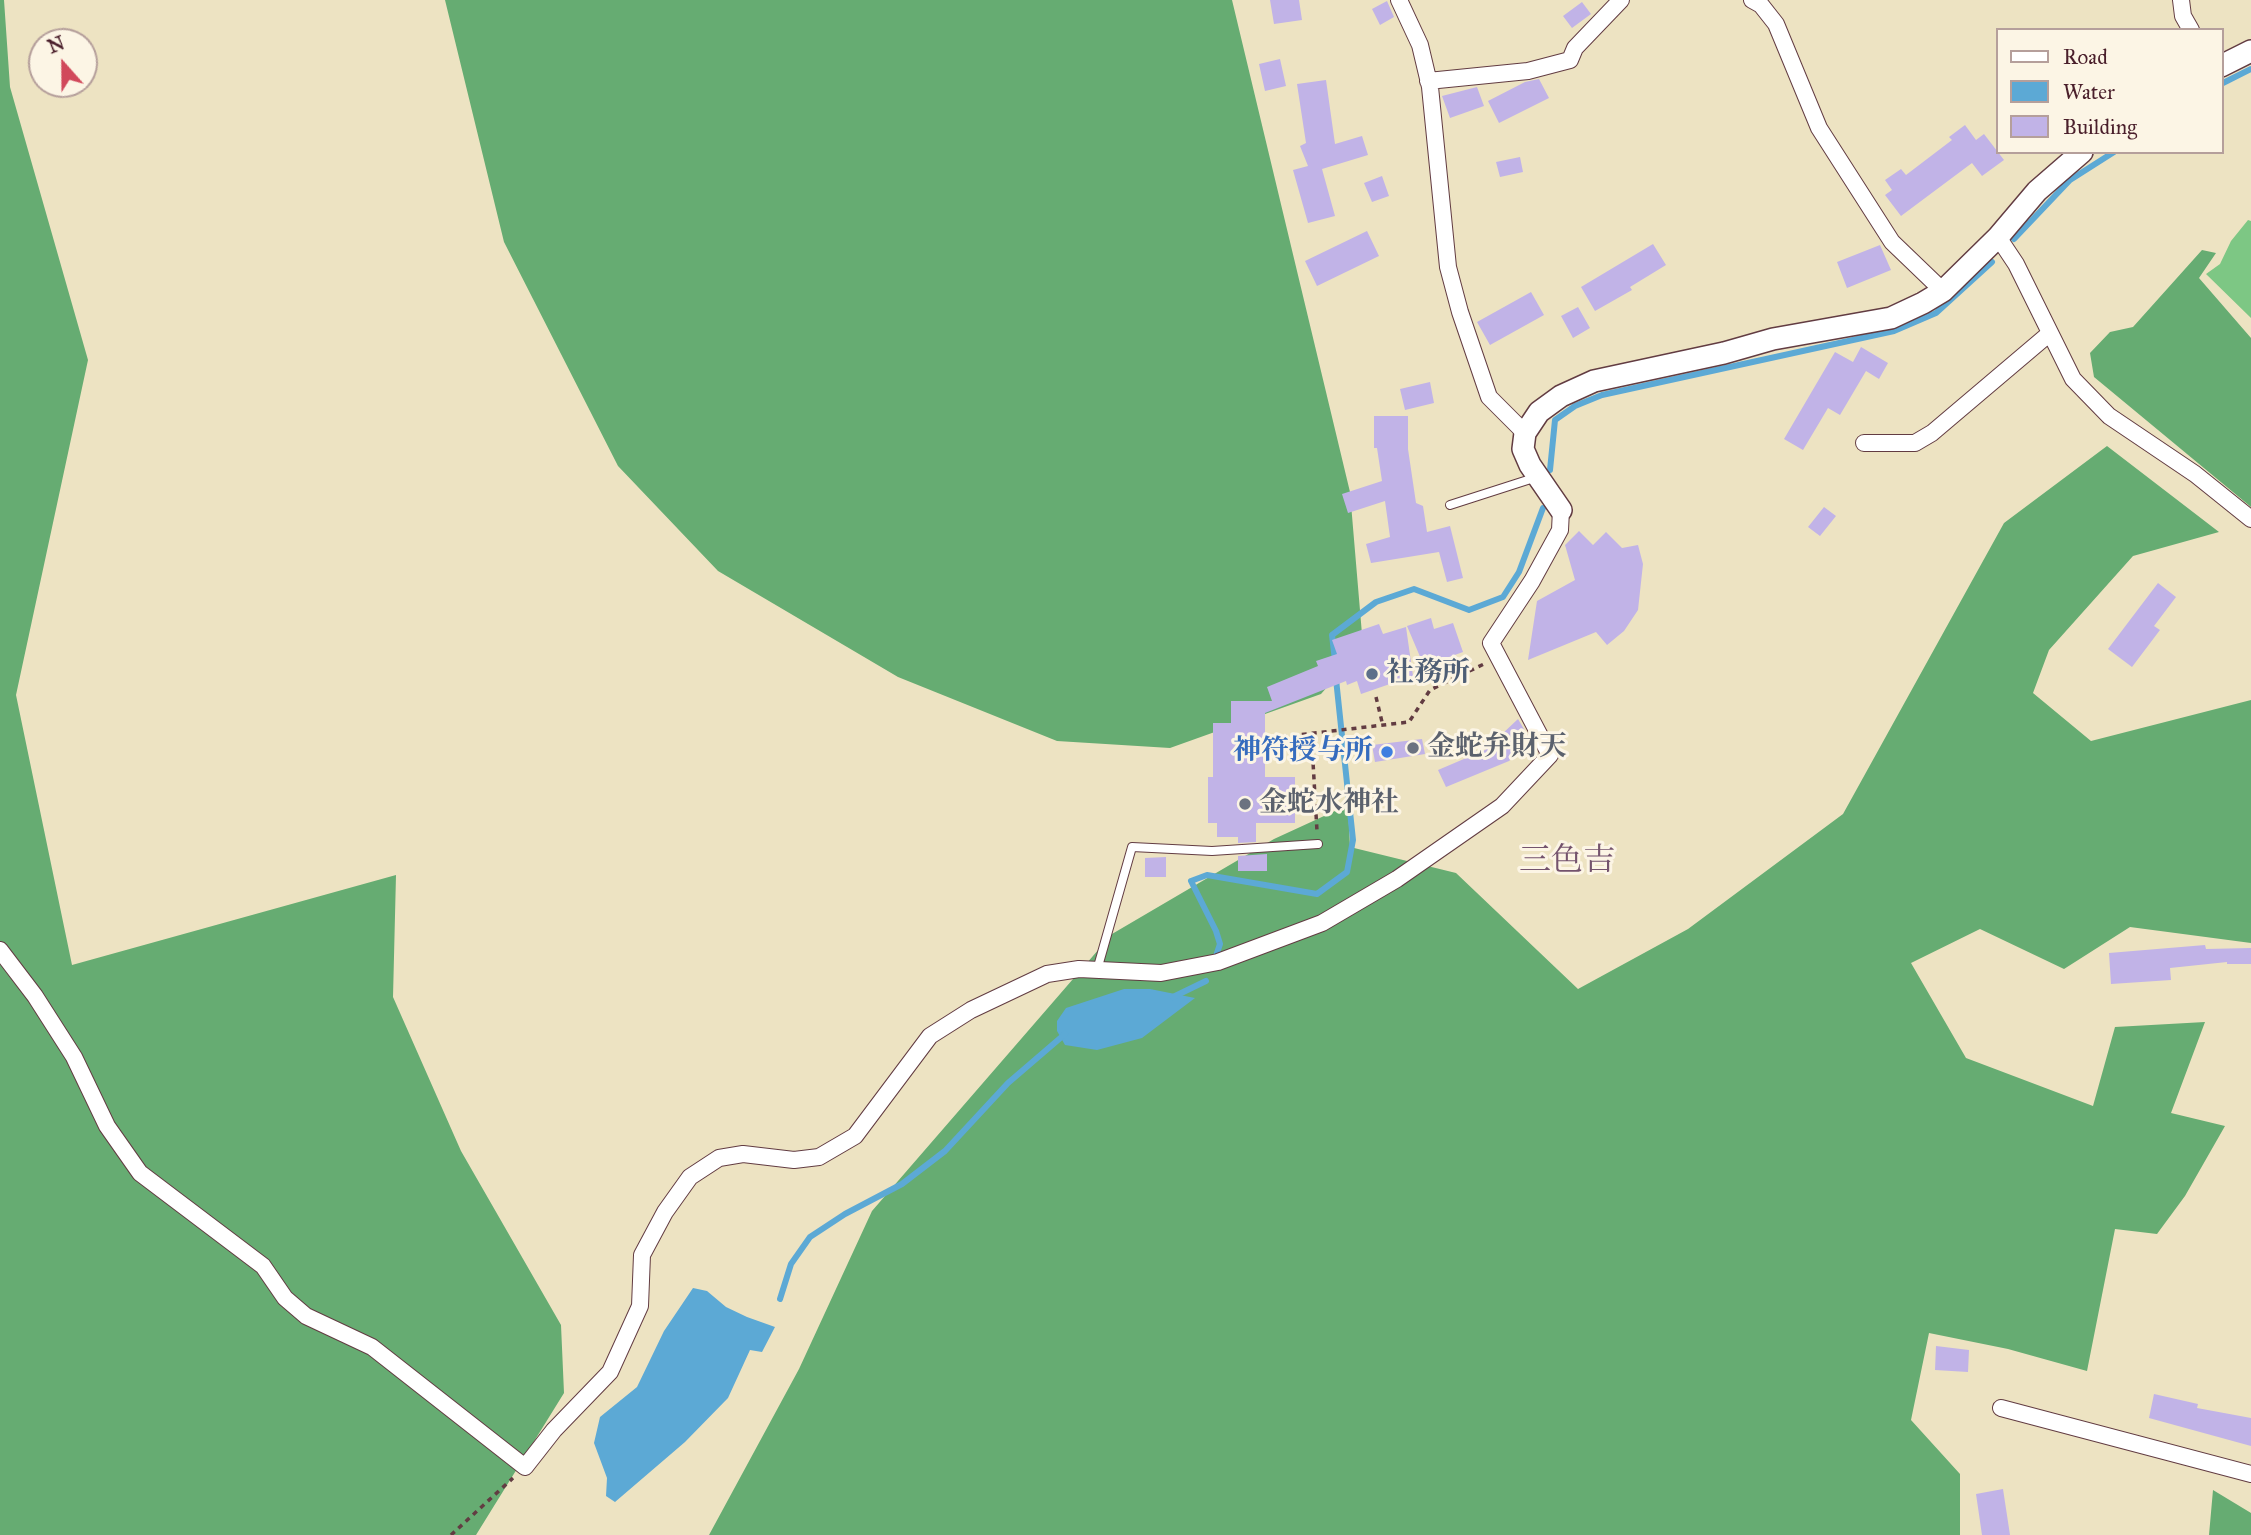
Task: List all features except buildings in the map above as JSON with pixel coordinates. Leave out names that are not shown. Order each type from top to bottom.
[{"type":"street","points":[[1399,0],[1420,46],[1428,81],[1448,267],[1460,312],[1489,397],[1525,433]]},
{"type":"street","points":[[1428,81],[1528,71],[1570,60],[1576,48],[1621,0]]},
{"type":"street","points":[[1752,0],[1761,5],[1776,24],[1819,128],[1892,242],[1943,291]]},
{"type":"street","points":[[2181,0],[2183,16],[2190,28]]},
{"type":"street","points":[[2223,65],[2251,51]]},
{"type":"street","points":[[0,950],[35,996],[74,1057],[107,1126],[140,1173],[263,1266],[285,1298],[306,1316],[372,1347],[525,1467],[554,1430],[610,1372],[640,1306],[642,1255],[665,1212],[690,1177],[719,1158],[743,1154],[794,1160],[819,1157],[855,1136],[930,1036],[971,1010],[1047,974],[1097,970],[1161,973],[1218,962],[1322,923],[1397,879],[1502,806],[1550,755],[1491,643],[1532,581],[1560,530],[1561,510],[1523,449],[1525,433],[1539,412],[1561,396],[1594,381],[1724,353],[1773,339],[1891,318],[1943,291],[1998,237],[2037,191],[2080,154]]},
{"type":"street","points":[[1998,237],[2016,264],[2073,379],[2109,416],[2195,474],[2251,519]]},
{"type":"street","points":[[1864,443],[1915,443],[1932,433],[2050,333]]},
{"type":"street","points":[[2001,1408],[2251,1474]]},
{"type":"lane","points":[[1450,505],[1538,477]]},
{"type":"lane","points":[[1097,970],[1132,847],[1212,851],[1318,844]]},
{"type":"path","points":[[1272,738],[1409,722],[1430,690],[1498,657]]},
{"type":"path","points":[[1376,697],[1383,726]]},
{"type":"path","points":[[1304,736],[1313,762],[1318,844]]},
{"type":"path","points":[[451,1535],[525,1467]]},
{"type":"green space","points":[[0,0],[4,0],[10,87],[88,360],[16,695],[72,965],[396,875],[393,997],[461,1151],[561,1325],[564,1393],[476,1535],[0,1535]]},
{"type":"green space","points":[[445,0],[1232,0],[1350,492],[1363,646],[1321,694],[1170,748],[1057,741],[898,677],[718,571],[618,466],[504,242]]},
{"type":"green space","points":[[2248,220],[2251,221],[2251,318],[2206,274],[2220,264],[2231,241]]},
{"type":"green space","points":[[2202,250],[2216,253],[2199,278],[2251,338],[2251,507],[2094,377],[2090,353],[2110,332],[2133,327]]},
{"type":"green space","points":[[2107,446],[2219,532],[2133,556],[2049,650],[2033,693],[2091,741],[2251,700],[2251,943],[2130,927],[2064,969],[1980,929],[1911,963],[1966,1058],[2093,1106],[2115,1027],[2205,1022],[2171,1113],[2225,1126],[2185,1196],[2157,1234],[2115,1229],[2087,1371],[2008,1349],[1929,1333],[1911,1420],[1960,1474],[1960,1535],[709,1535],[799,1369],[872,1211],[1112,934],[1274,839],[1348,805],[1350,847],[1456,873],[1578,989],[1688,929],[1843,814],[2004,523]]},
{"type":"green space","points":[[2213,1490],[2251,1513],[2251,1535],[2209,1535]]},
{"type":"water","points":[[1124,989],[1150,989],[1195,998],[1142,1038],[1097,1050],[1065,1045],[1057,1031],[1057,1021],[1066,1008]]},
{"type":"water","points":[[693,1288],[707,1291],[726,1307],[775,1327],[762,1352],[750,1350],[728,1398],[685,1442],[615,1502],[606,1496],[607,1478],[594,1443],[600,1417],[637,1387],[664,1331]]},
{"type":"waterway","points":[[2223,83],[2251,69]]},
{"type":"waterway","points":[[2014,239],[2070,180],[2111,154]]},
{"type":"waterway","points":[[1550,470],[1555,420],[1575,406],[1602,395],[1894,331],[1936,313],[1992,262]]},
{"type":"waterway","points":[[1335,661],[1332,635],[1376,602],[1414,589],[1469,610],[1503,597],[1519,572],[1543,508]]},
{"type":"waterway","points":[[1216,956],[1220,944],[1216,931],[1191,881],[1207,875],[1317,894],[1347,872],[1353,840],[1336,679]]},
{"type":"waterway","points":[[1173,997],[1206,981]]},
{"type":"waterway","points":[[780,1299],[791,1264],[810,1237],[845,1214],[902,1184],[945,1151],[1008,1083],[1065,1034]]},
{"type":"place","name":"社務所","points":[[1372,674]]},
{"type":"place","name":"金蛇弁財天","points":[[1413,748]]},
{"type":"place","name":"神符授与所","points":[[1387,752]]},
{"type":"place","name":"金蛇水神社","points":[[1245,804]]},
{"type":"district","name":"三色吉","points":[[1567,862]]}]
